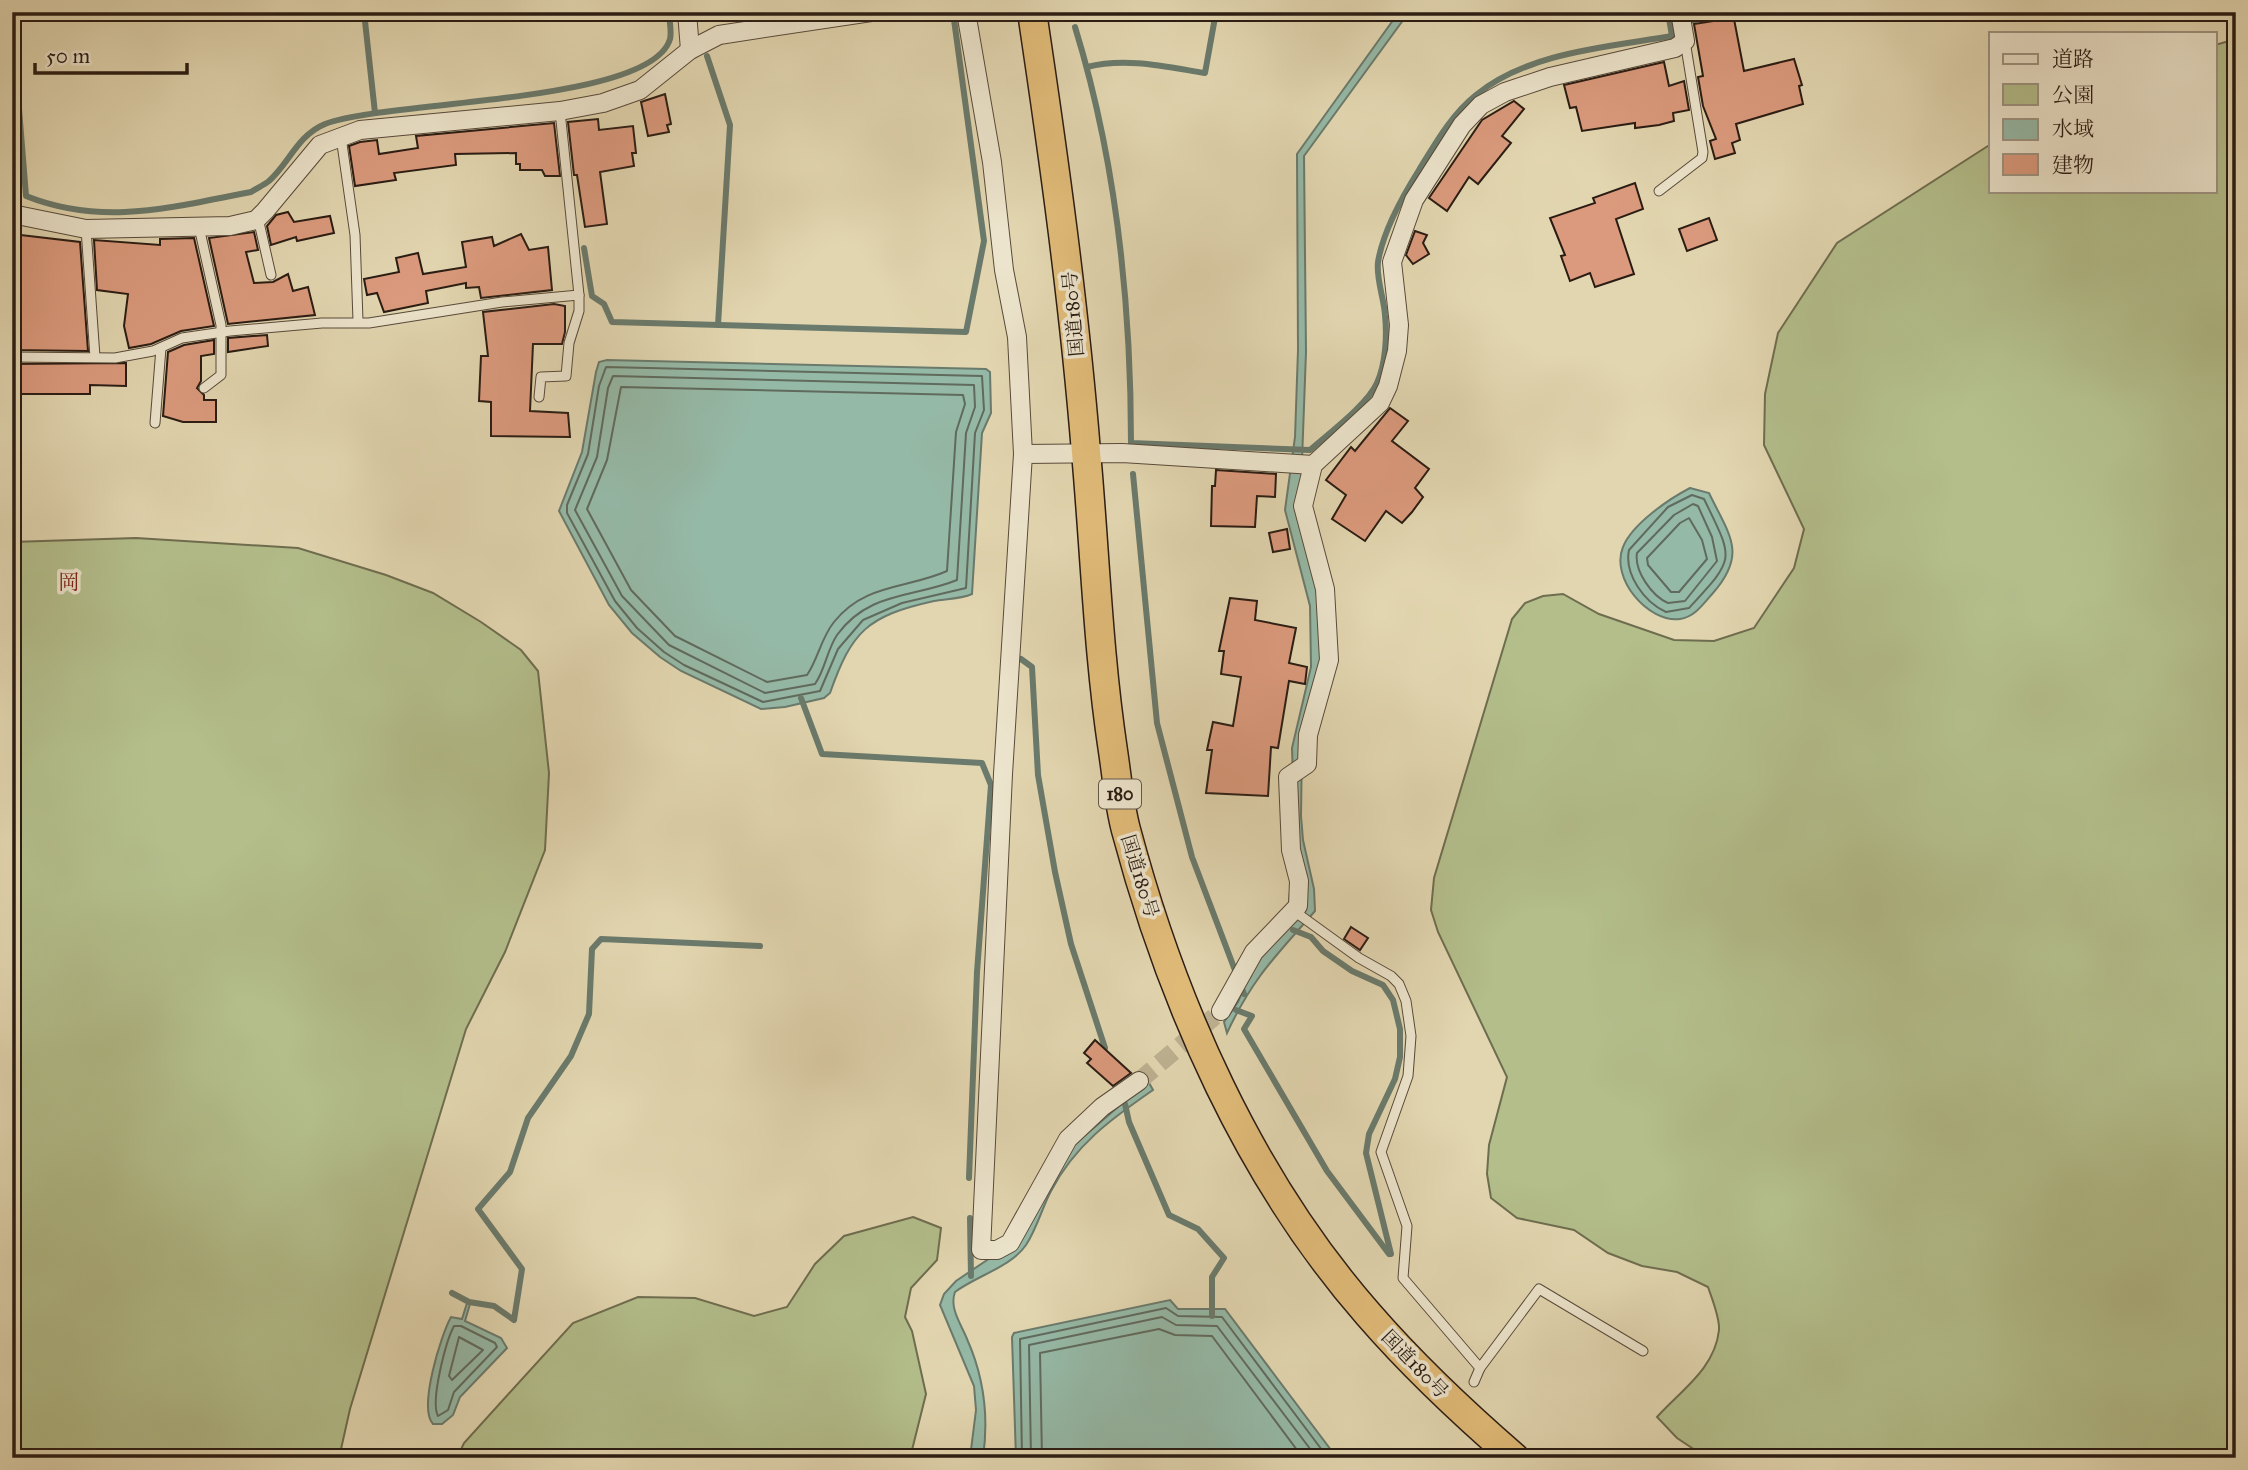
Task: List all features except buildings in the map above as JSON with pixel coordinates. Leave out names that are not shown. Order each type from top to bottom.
[{"type":"highway","name":"国道180号","points":[[1032,12],[1067,244],[1087,454],[1102,678],[1125,826],[1188,1019],[1239,1125],[1306,1233],[1366,1312],[1454,1405],[1515,1458]]},
{"type":"street","points":[[687,12],[690,50]]},
{"type":"street","points":[[12,214],[86,229],[230,226],[258,218],[307,157],[320,145],[360,130],[561,111],[603,103],[640,90],[690,50],[719,35],[871,12]]},
{"type":"street","points":[[966,12],[992,163],[1004,270],[1017,337],[1023,454],[1003,774],[981,1250],[997,1250],[1010,1243],[1049,1168],[1068,1139],[1102,1107],[1139,1081]]},
{"type":"street","points":[[1220,1012],[1254,952],[1296,912],[1300,899],[1299,881],[1291,850],[1288,777],[1307,764],[1308,735],[1329,660],[1325,589],[1303,506],[1313,464],[1380,403],[1388,386],[1397,351],[1399,325],[1392,262],[1414,200],[1462,125],[1480,105],[1506,92],[1550,77],[1663,51],[1685,41],[1680,12]]},
{"type":"street","points":[[1023,454],[1122,453],[1313,464]]},
{"type":"lane","points":[[1659,191],[1702,158],[1685,41]]},
{"type":"lane","points":[[540,397],[541,377],[566,376],[569,343],[579,311],[561,111]]},
{"type":"lane","points":[[341,137],[355,235],[358,321]]},
{"type":"lane","points":[[258,218],[271,275]]},
{"type":"lane","points":[[199,227],[221,333],[220,375],[204,388]]},
{"type":"lane","points":[[86,229],[95,357]]},
{"type":"lane","points":[[12,356],[115,358],[161,348],[182,338],[358,321],[378,322],[502,302],[579,295]]},
{"type":"lane","points":[[156,423],[161,348]]},
{"type":"lane","points":[[1296,912],[1337,943],[1391,976],[1399,984],[1406,1001],[1411,1036],[1408,1076],[1381,1152],[1407,1226],[1403,1278],[1480,1368]]},
{"type":"lane","points":[[1475,1382],[1480,1368],[1539,1289],[1643,1351]]},
{"type":"green space","points":[[2236,39],[2236,1458],[1707,1458],[1677,1438],[1657,1417],[1704,1368],[1716,1344],[1718,1320],[1708,1287],[1677,1272],[1642,1266],[1608,1253],[1574,1230],[1517,1218],[1491,1198],[1487,1174],[1489,1145],[1507,1077],[1438,932],[1431,910],[1434,878],[1512,619],[1525,603],[1543,596],[1563,594],[1599,614],[1674,640],[1714,641],[1754,628],[1794,568],[1804,529],[1764,445],[1765,394],[1778,333],[1837,243],[1989,145],[1989,192],[2216,192],[2216,45]]},
{"type":"green space","points":[[136,538],[298,548],[386,575],[433,593],[481,622],[521,650],[538,671],[549,773],[545,850],[505,952],[466,1029],[350,1409],[339,1458],[12,1458],[12,542]]},
{"type":"green space","points":[[913,1217],[941,1228],[937,1260],[911,1288],[905,1317],[912,1331],[926,1394],[910,1458],[457,1458],[464,1443],[573,1323],[638,1297],[695,1298],[754,1316],[787,1307],[815,1264],[844,1236]]},
{"type":"water","points":[[1399,12],[1409,12],[1304,156],[1306,352],[1302,461],[1320,598],[1322,669],[1302,743],[1301,816],[1303,840],[1314,889],[1315,911],[1256,982],[1227,1033],[1224,1022],[1238,1002],[1255,962],[1287,924],[1295,839],[1292,748],[1311,667],[1310,606],[1285,510],[1295,437],[1298,350],[1297,154]]},
{"type":"water","points":[[607,360],[986,369],[990,372],[991,413],[982,433],[972,594],[911,607],[877,620],[855,641],[830,693],[824,698],[785,707],[761,709],[681,671],[632,633],[609,605],[559,511],[582,452],[599,362]]},
{"type":"water","points":[[1690,488],[1709,493],[1728,533],[1732,555],[1724,579],[1699,609],[1685,618],[1668,618],[1644,606],[1635,596],[1622,572],[1620,559],[1623,547],[1634,530],[1662,505]]},
{"type":"water","points":[[1148,1081],[1153,1090],[1095,1134],[1071,1160],[1051,1191],[1030,1238],[1020,1253],[955,1292],[953,1304],[956,1316],[973,1353],[984,1397],[983,1458],[970,1458],[976,1410],[974,1386],[940,1305],[944,1294],[956,1281],[993,1256],[1060,1157]]},
{"type":"water","points":[[1170,1300],[1178,1309],[1225,1309],[1337,1458],[1016,1458],[1014,1333]]},
{"type":"water","points":[[467,1303],[470,1304],[465,1321],[501,1338],[507,1348],[460,1397],[453,1415],[442,1424],[433,1424],[428,1403],[437,1355],[451,1317],[462,1319]]},
{"type":"waterway","points":[[17,12],[17,84],[26,196],[83,211],[111,212],[166,208],[251,192],[269,181],[301,142],[325,124],[357,116],[569,88],[617,76],[652,60],[670,39],[669,12]]},
{"type":"waterway","points":[[364,12],[375,113]]},
{"type":"waterway","points":[[584,248],[592,296],[604,304],[612,322],[966,332],[984,241],[953,12]]},
{"type":"waterway","points":[[1087,67],[1131,63],[1205,73],[1216,12]]},
{"type":"waterway","points":[[1075,27],[1089,77],[1111,180],[1124,285],[1131,443],[1310,450],[1357,409],[1377,383],[1386,340],[1378,268],[1380,250],[1400,203],[1451,121],[1476,95],[1520,69],[1544,60],[1596,48],[1672,36],[1668,12]]},
{"type":"waterway","points":[[1682,22],[1745,12]]},
{"type":"waterway","points":[[707,56],[730,125],[718,325]]},
{"type":"waterway","points":[[1133,474],[1157,723],[1192,857],[1244,994]]},
{"type":"waterway","points":[[1021,659],[1032,667],[1038,775],[1055,872],[1071,944],[1105,1048]]},
{"type":"waterway","points":[[801,698],[822,754],[982,763],[991,785],[977,972],[969,1178]]},
{"type":"waterway","points":[[1293,930],[1311,937],[1323,951],[1352,971],[1383,985],[1393,1000],[1400,1029],[1400,1057],[1395,1079],[1369,1134],[1366,1153],[1391,1254]]},
{"type":"waterway","points":[[452,1293],[469,1302],[494,1306],[514,1320],[522,1269],[478,1209],[510,1172],[528,1118],[571,1056],[589,1014],[592,949],[601,939],[760,946]]},
{"type":"waterway","points":[[1236,1010],[1252,1016],[1244,1029],[1327,1171],[1389,1254]]},
{"type":"waterway","points":[[1125,1104],[1129,1122],[1169,1215],[1198,1229],[1224,1258],[1212,1277],[1212,1316]]},
{"type":"waterway","points":[[970,1218],[971,1276]]},
{"type":"tunnel","points":[[1139,1081],[1221,1011]]},
{"type":"district","name":"岡","points":[[69,582]]}]
